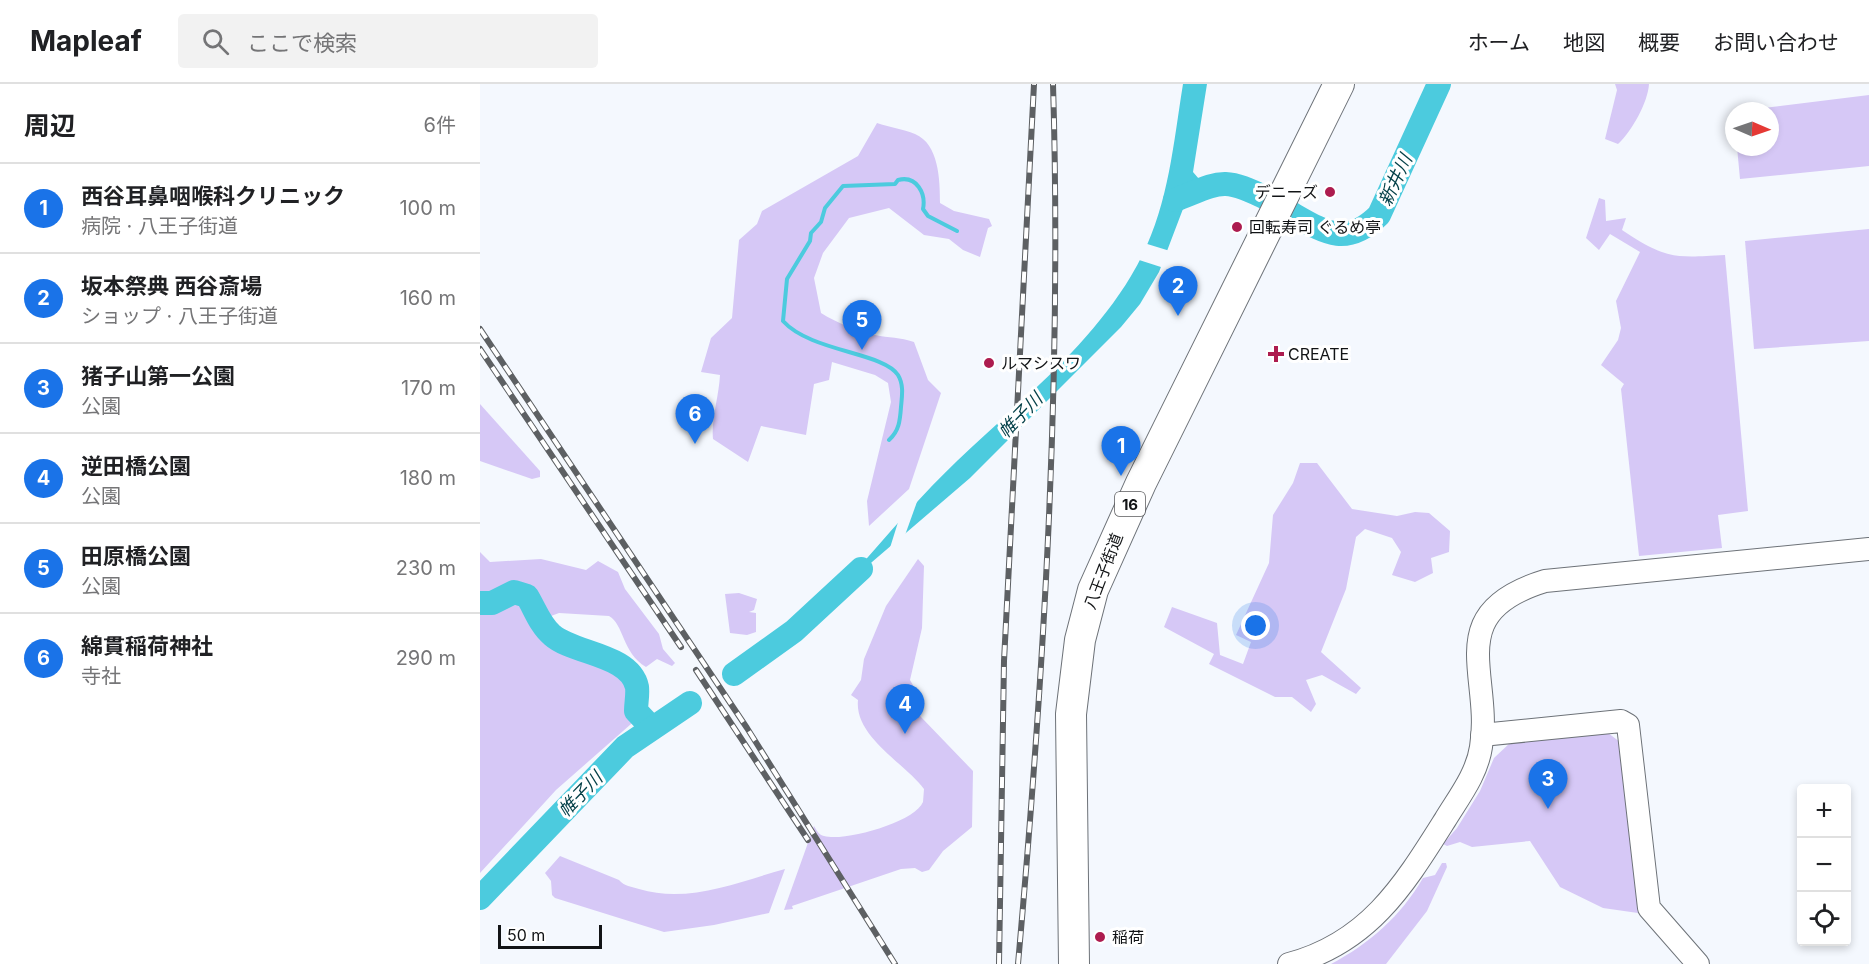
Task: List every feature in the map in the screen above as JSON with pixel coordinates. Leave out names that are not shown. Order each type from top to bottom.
[{"type":"highway","name":"八王子街道","points":[[1074,964],[1071,714],[1078,649],[1093,590],[1141,483],[1339,84]]},
{"type":"street","points":[[1290,964],[1318,956],[1337,945],[1354,933],[1397,894],[1473,774],[1479,758],[1482,735],[1476,662],[1480,636],[1495,609],[1522,590],[1545,581],[1869,549]]},
{"type":"street","points":[[1482,735],[1621,721],[1628,725],[1649,909],[1698,964]]},
{"type":"shaded area","points":[[1615,84],[1649,84],[1646,99],[1638,116],[1629,132],[1618,144],[1605,139],[1617,90]]},
{"type":"shaded area","points":[[1869,95],[1869,166],[1740,179],[1738,156],[1779,156],[1779,106]]},
{"type":"shaded area","points":[[877,123],[910,132],[923,139],[929,146],[936,164],[940,203],[954,211],[989,219],[992,226],[988,228],[980,257],[963,250],[949,239],[924,235],[889,208],[849,218],[823,253],[814,278],[821,313],[861,331],[914,342],[928,380],[941,393],[909,489],[869,526],[867,501],[891,402],[888,383],[875,375],[832,362],[829,380],[814,384],[806,435],[761,426],[748,462],[713,439],[720,375],[701,372],[711,338],[732,318],[739,240],[757,224],[762,211],[858,156]]},
{"type":"shaded area","points":[[1599,198],[1605,200],[1606,221],[1626,218],[1622,230],[1649,247],[1681,256],[1725,255],[1748,511],[1718,515],[1722,548],[1639,556],[1621,389],[1624,384],[1601,365],[1618,340],[1621,328],[1616,301],[1640,252],[1610,234],[1599,250],[1586,238]]},
{"type":"shaded area","points":[[1869,229],[1869,341],[1754,349],[1745,241]]},
{"type":"shaded area","points":[[480,404],[540,471],[540,477],[532,479],[480,461]]},
{"type":"shaded area","points":[[1300,463],[1317,463],[1352,509],[1397,516],[1415,512],[1429,513],[1450,531],[1449,552],[1431,558],[1433,573],[1415,582],[1392,575],[1401,552],[1392,538],[1365,529],[1356,537],[1346,589],[1321,652],[1361,688],[1356,694],[1322,675],[1306,680],[1316,704],[1311,712],[1292,697],[1275,697],[1209,664],[1214,654],[1164,627],[1172,607],[1217,623],[1220,655],[1243,664],[1251,642],[1236,635],[1269,563],[1273,515],[1293,483]]},
{"type":"shaded area","points":[[480,552],[490,562],[541,559],[586,570],[598,561],[618,572],[625,589],[659,634],[663,649],[675,663],[672,666],[657,659],[646,667],[632,654],[618,625],[609,616],[559,613],[551,616],[551,629],[566,647],[578,653],[584,644],[596,648],[629,670],[641,691],[642,704],[639,717],[556,790],[480,873]]},
{"type":"shaded area","points":[[918,559],[924,566],[922,628],[910,680],[914,687],[905,695],[921,717],[973,771],[972,827],[943,851],[929,870],[922,872],[915,868],[901,869],[792,906],[793,909],[784,910],[814,826],[819,834],[824,836],[847,836],[862,833],[907,817],[923,802],[924,789],[872,738],[859,713],[858,700],[851,695],[861,680],[864,659],[886,606]]},
{"type":"shaded area","points":[[739,593],[757,599],[754,610],[749,612],[756,613],[756,632],[747,635],[730,633],[725,594]]},
{"type":"shaded area","points":[[1608,733],[1620,742],[1638,913],[1603,908],[1560,887],[1530,841],[1472,847],[1460,842],[1447,846],[1443,844],[1457,828],[1480,791],[1494,758],[1511,742]]},
{"type":"shaded area","points":[[560,856],[619,880],[628,886],[657,893],[676,894],[713,890],[785,869],[769,913],[714,925],[664,932],[555,898],[552,895],[551,881],[545,873]]},
{"type":"shaded area","points":[[1442,863],[1446,863],[1447,867],[1427,911],[1386,964],[1331,964],[1383,928],[1405,905],[1423,878],[1435,875]]},
{"type":"water","points":[[1183,84],[1207,84],[1193,172],[1199,179],[1194,201],[1186,201],[1159,272],[1140,304],[1121,327],[970,478],[837,592],[957,461],[1073,351],[1114,302],[1143,253],[1161,206],[1167,183]]},
{"type":"pier","points":[[1144,243],[1170,251],[1164,268],[1136,259]]},
{"type":"pier","points":[[918,499],[904,538],[889,551],[899,519]]},
{"type":"waterway","name":"新井川","points":[[1289,212],[1313,226],[1345,234],[1367,225],[1379,215],[1439,84]]},
{"type":"waterway","points":[[889,440],[897,429],[900,417],[902,391],[898,375],[890,367],[878,361],[811,339],[795,331],[783,321],[787,279],[810,241],[811,233],[821,222],[825,208],[843,186],[895,184],[898,180],[910,180],[919,187],[923,197],[923,209],[928,216],[957,231]]},
{"type":"waterway","name":"新井川","points":[[1175,200],[1222,184],[1241,187],[1268,199]]},
{"type":"waterway","name":"帷子川","points":[[734,674],[794,631],[861,569]]},
{"type":"waterway","points":[[480,603],[492,603],[514,592],[527,596],[541,622],[552,635],[561,641],[613,661],[632,676],[637,687],[636,711],[652,728]]},
{"type":"waterway","name":"帷子川","points":[[480,898],[625,747],[690,703]]},
{"type":"railway","points":[[999,964],[1004,661],[1034,84]]},
{"type":"railway","points":[[1018,964],[1036,745],[1049,525],[1055,304],[1053,84]]},
{"type":"railway","points":[[480,329],[747,728],[895,964]]},
{"type":"railway","points":[[480,349],[681,647]]},
{"type":"railway","points":[[696,670],[808,840]]},
{"type":"place","name":"デニーズ","points":[[1330,192]]},
{"type":"place","name":"回転寿司 ぐるめ亭","points":[[1237,227]]},
{"type":"place","name":"坂本祭典 西谷斎場","points":[[1178,316]]},
{"type":"place","name":"田原橋公園","points":[[862,350]]},
{"type":"place","name":"CREATE","points":[[1276,354]]},
{"type":"place","name":"ルマシスワ","points":[[989,363]]},
{"type":"place","name":"綿貫稲荷神社","points":[[695,444]]},
{"type":"place","name":"西谷耳鼻咽喉科クリニック","points":[[1121,476]]},
{"type":"place","name":"逆田橋公園","points":[[905,734]]},
{"type":"place","name":"猪子山第一公園","points":[[1548,809]]},
{"type":"place","name":"稲荷","points":[[1100,937]]}]
